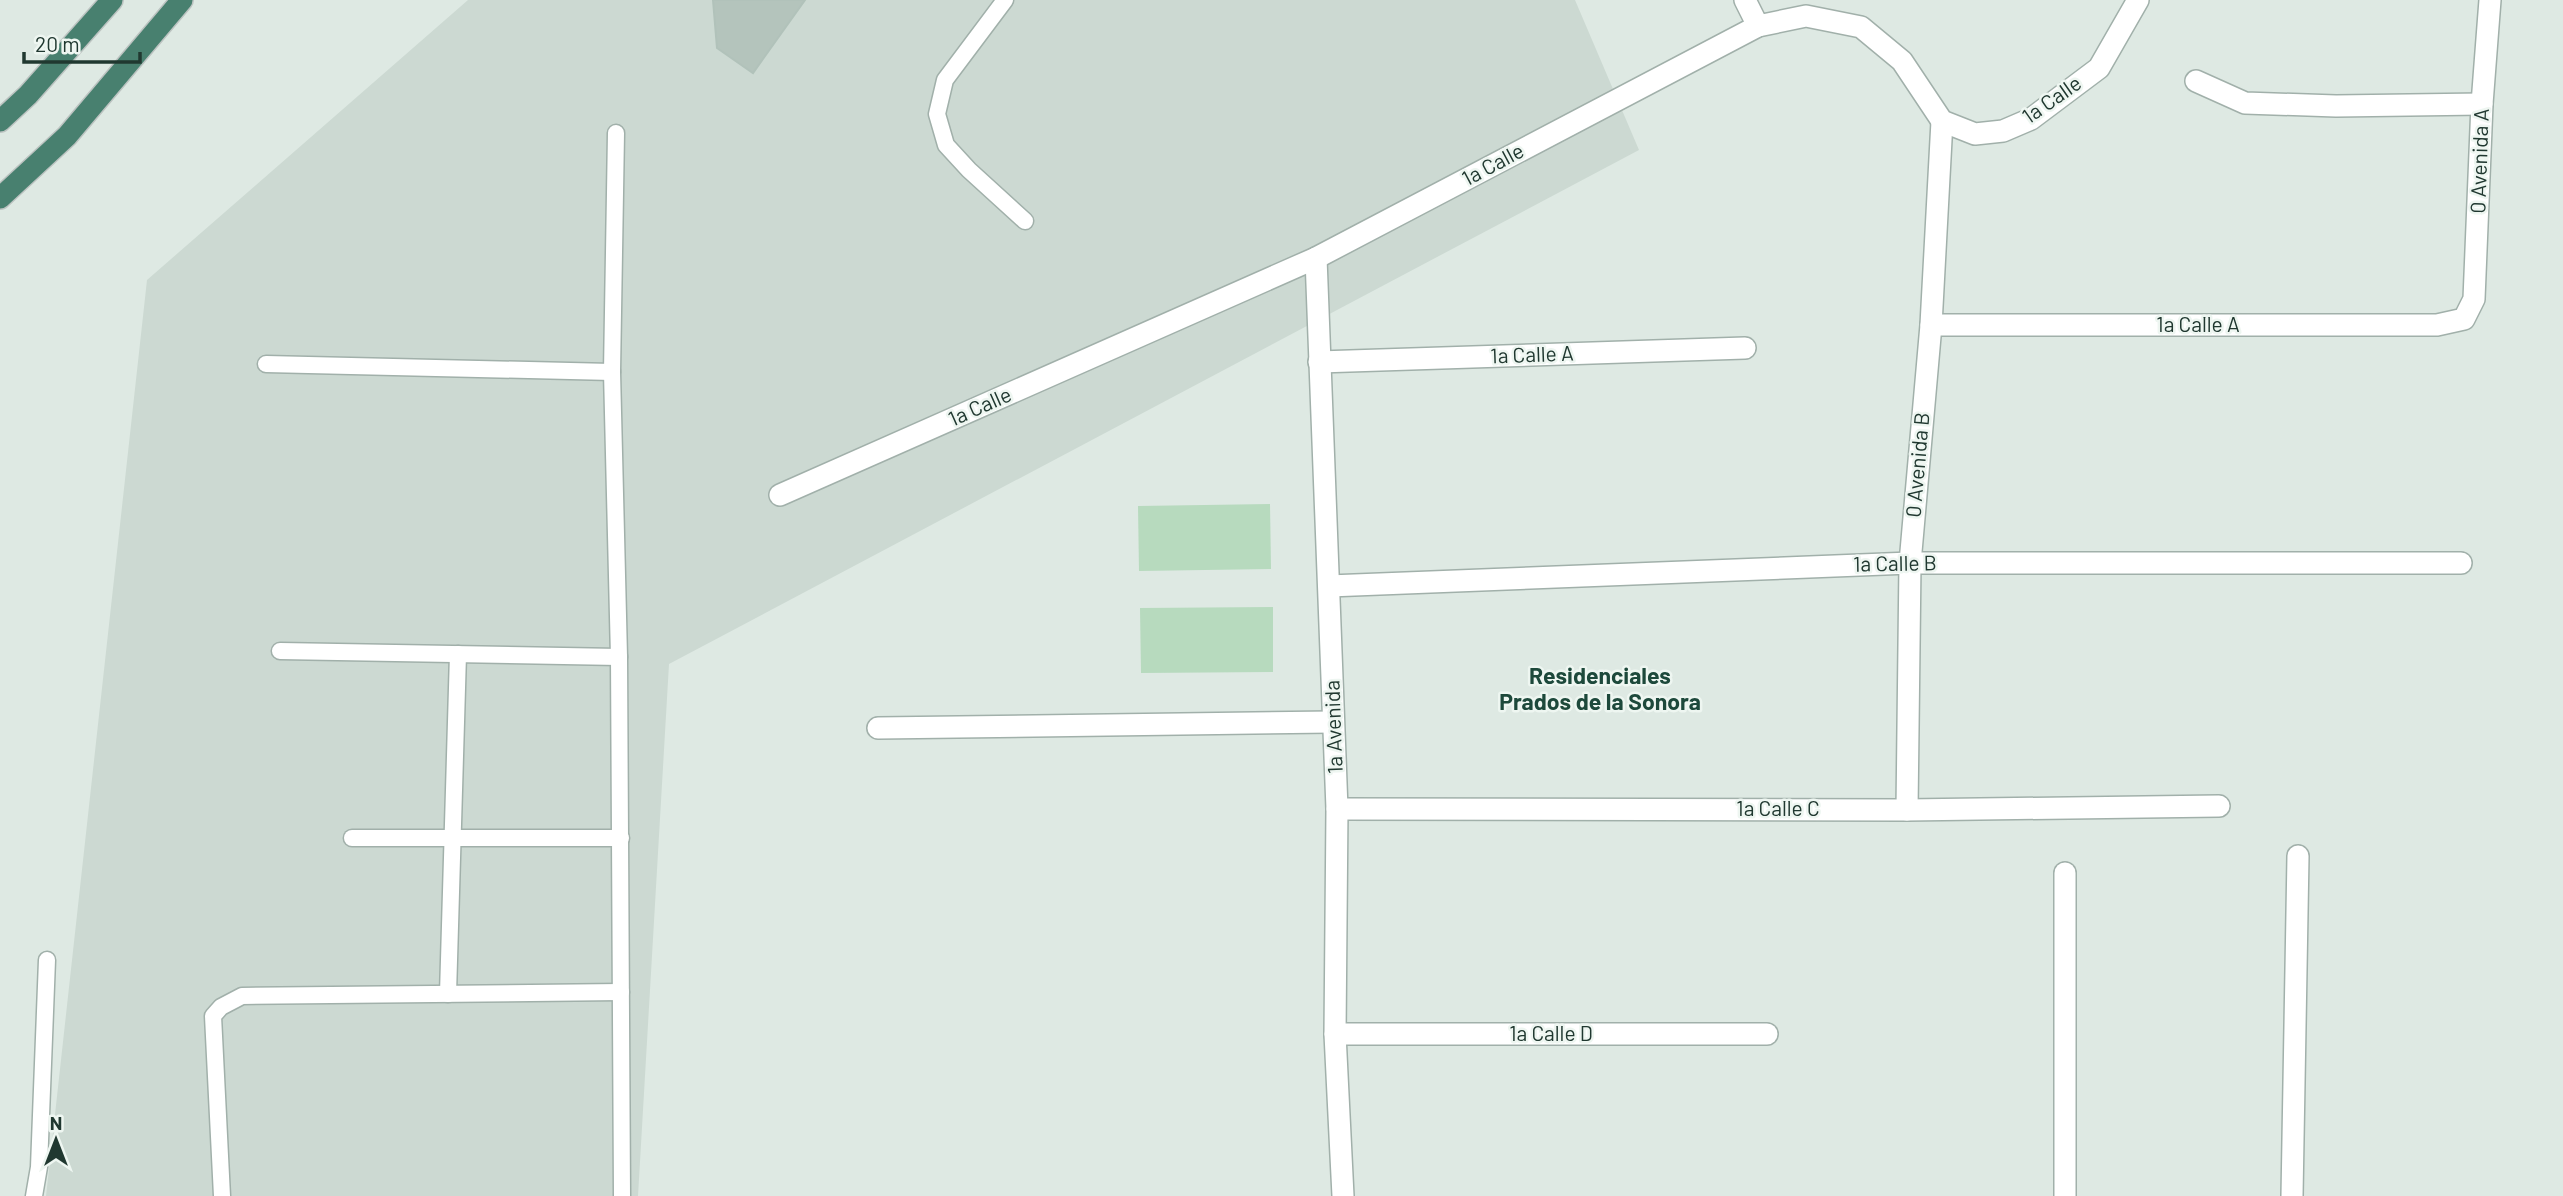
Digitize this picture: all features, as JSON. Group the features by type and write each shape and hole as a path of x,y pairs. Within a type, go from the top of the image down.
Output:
{"highway":[{"path":"0,121 28,95 112,0"},
{"path":"0,198 67,136 182,0"}],"street":[{"path":"1745,0 1758,26"},
{"name":"1a Calle","path":"780,495 1316,258 1758,26 1806,16 1861,27 1902,61 1942,121 1975,134 2003,131 2031,119 2099,68 2138,0"},
{"name":"0 Avenida A","path":"2464,319 2474,299 2482,104 2490,0"},
{"path":"2196,81 2245,103 2336,106 2482,104"},
{"name":"0 Avenida B","path":"1907,810 1910,563 1931,325 1942,121"},
{"name":"1a Avenida","path":"1316,258 1337,809 1335,1034 1343,1196"},
{"name":"1a Calle A","path":"1931,325 2437,325 2464,319"},
{"name":"1a Calle A","path":"1319,362 1745,348"},
{"name":"1a Calle B","path":"1329,586 1910,563 2461,563"},
{"path":"877,728 1332,722"},
{"name":"1a Calle C","path":"1337,809 1907,810 2219,806"},
{"path":"2292,1196 2298,856"},
{"path":"2065,873 2065,1196"},
{"name":"1a Calle D","path":"1335,1034 1767,1034"}],"lane":[{"path":"1005,0 945,80 937,114 946,145 1025,221"},
{"path":"616,133 612,372 619,657 622,1196"},
{"path":"266,365 612,372"},
{"path":"280,651 619,657"},
{"path":"448,993 458,654"},
{"path":"352,838 621,838"},
{"path":"34,1196 39,1167 47,960"},
{"path":"222,1196 213,1016 220,1007 242,996 621,992"}],"shaded area":[{"path":"468,0 1575,0 1639,150 669,664 638,1196 46,1196 147,280"}],"green space":[{"path":"1270,504 1271,569 1139,571 1138,506"},
{"path":"1273,607 1273,672 1141,673 1140,608"}],"building":[{"path":"713,0 805,0 753,73 717,48"}],"district":[{"name":"Residenciales Prados de la Sonora","path":"1600,689"}]}
